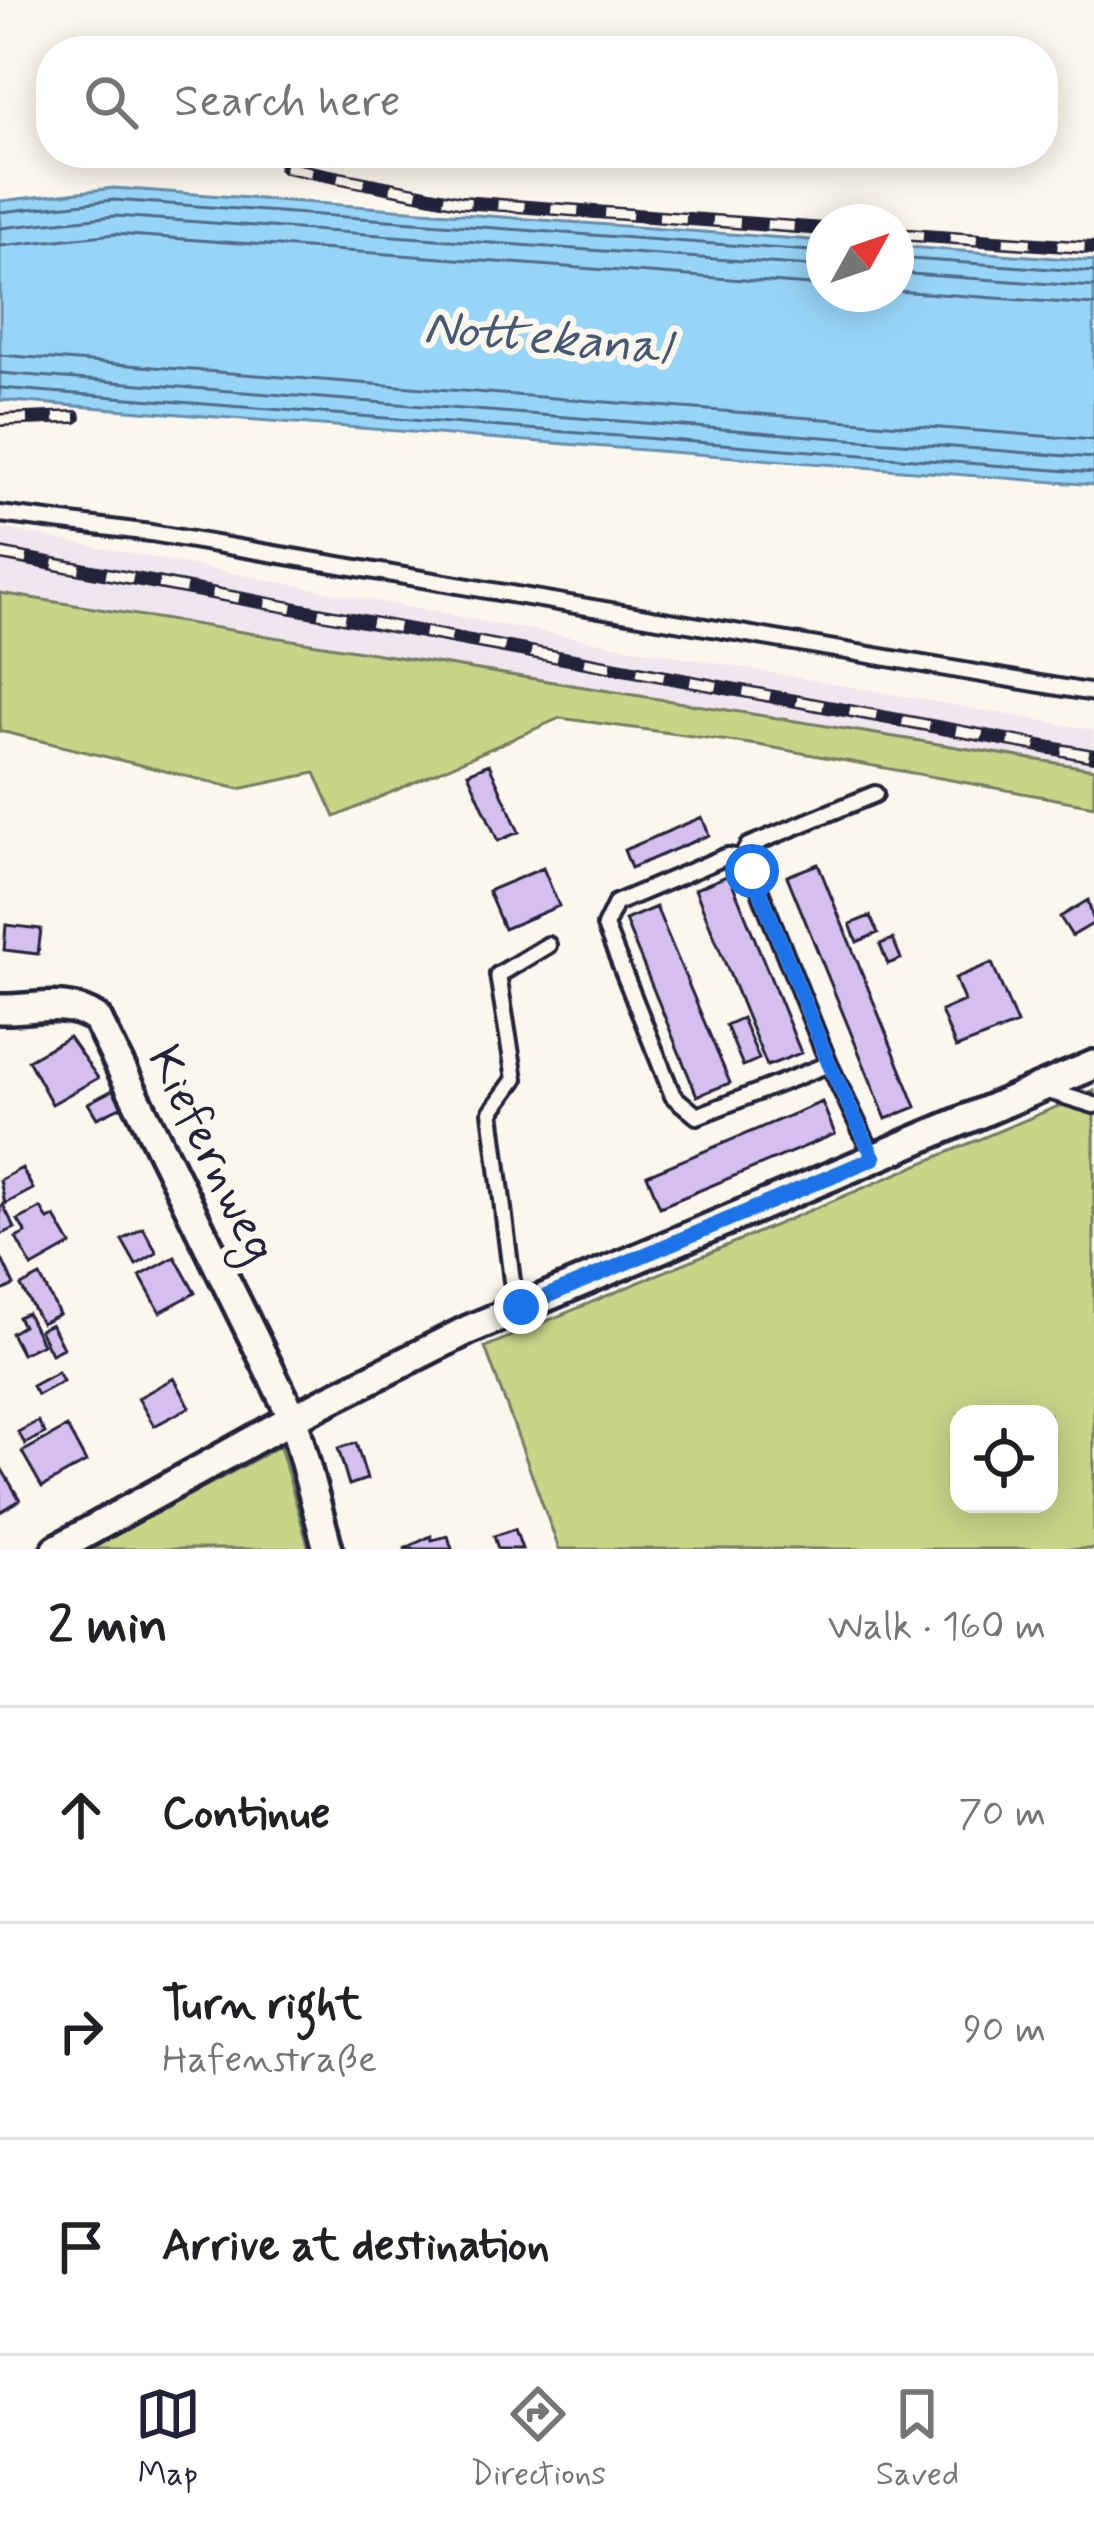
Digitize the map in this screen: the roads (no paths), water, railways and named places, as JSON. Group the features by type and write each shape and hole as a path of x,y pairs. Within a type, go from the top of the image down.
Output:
{"street":[{"name":"Kiefernweg","path":"0,1010 60,1005 81,1009 97,1019 293,1418 328,1549"},
{"path":"57,1549 293,1418 521,1307 1094,1065"}],"lane":[{"path":"0,514 151,533 1094,693"},
{"path":"741,858 748,846 875,794"},
{"path":"829,1064 698,1116 673,1096 605,926 608,913 616,903 727,856 741,858 752,871 829,1064 874,1158"},
{"path":"521,1307 512,1281 491,1112 515,1079 497,975 548,945"},
{"path":"1040,1088 1094,1105"}],"water":[{"name":"Nottekanal","path":"114,188 806,240 806,312 914,312 914,247 1094,261 1094,485 0,400 0,201"}],"railway":[{"path":"290,168 462,202 806,228"},
{"path":"914,235 1094,248"},
{"path":"0,420 75,417"},
{"path":"0,554 1094,756"}]}
